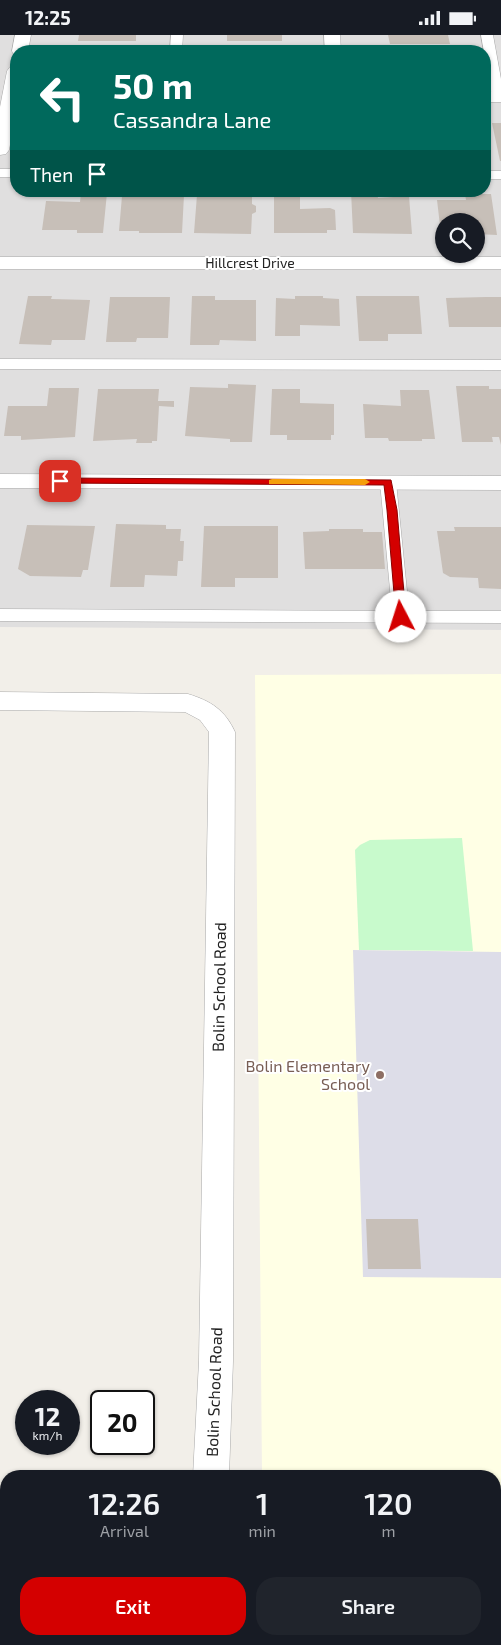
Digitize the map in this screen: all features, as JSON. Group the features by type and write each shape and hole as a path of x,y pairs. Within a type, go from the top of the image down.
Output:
{"street":[{"path":"0,150 10,111"},
{"name":"Hillcrest Drive","path":"0,263 501,263"},
{"path":"0,481 501,483"},
{"name":"Bolin School Road","path":"0,701 188,703 201,707 212,714 222,732 216,1361 211,1470"}],"lane":[{"path":"491,66 495,97"},
{"path":"0,364 501,365"},
{"path":"388,482 401,617"},
{"path":"0,615 501,617"}],"shaded area":[{"path":"0,35 501,35 501,630 0,627"},
{"name":"Bolin Elementary School","path":"501,674 501,1470 262,1470 255,675"},
{"path":"353,950 501,952 501,1278 363,1277"}],"green space":[{"path":"462,838 473,951 359,950 355,850 370,840"}],"building":[{"path":"79,35 136,35 136,41 78,41"},
{"path":"227,35 282,35 282,41 227,41"},
{"path":"388,35 448,35 450,44 390,44"},
{"path":"492,123 501,123 501,161 500,161"},
{"path":"491,194 497,235 485,234 485,213 439,213 437,200 466,200 466,197 491,197"},
{"path":"81,197 107,197 103,233 77,233 77,230 42,230 46,201 80,202"},
{"path":"122,197 184,197 182,233 119,231"},
{"path":"197,197 252,197 252,204 256,206 256,212 252,214 251,234 194,233"},
{"path":"274,197 300,197 300,209 330,208 335,210 336,230 327,230 327,233 274,233"},
{"path":"351,197 409,197 412,234 353,233"},
{"path":"28,296 52,296 51,299 90,300 85,340 52,340 51,345 19,344"},
{"path":"192,296 215,296 215,300 256,300 256,341 220,340 219,345 190,345"},
{"path":"295,296 323,296 323,298 339,299 340,326 300,325 300,336 275,336 276,298 295,299"},
{"path":"356,296 419,296 422,334 388,334 388,341 359,341"},
{"path":"110,297 170,297 168,338 137,338 136,342 106,342"},
{"path":"501,297 501,327 449,327 446,298"},
{"path":"228,384 256,385 252,442 230,442 230,439 185,436 190,387 228,388"},
{"path":"456,386 489,386 489,389 501,389 501,445 499,437 492,437 493,442 462,442"},
{"path":"49,388 79,388 75,437 21,440 21,436 4,436 8,406 47,406"},
{"path":"98,389 159,389 158,401 174,401 174,407 159,406 157,441 152,441 152,443 136,443 137,439 93,441"},
{"path":"272,389 300,389 300,403 334,404 334,435 331,435 331,440 287,440 287,435 270,435"},
{"path":"400,390 429,390 435,439 389,441 388,438 365,438 363,404 401,406"},
{"path":"116,524 166,525 166,529 181,529 180,541 184,541 183,561 178,561 177,576 145,575 144,587 110,587"},
{"path":"27,525 95,526 88,570 83,570 81,577 30,576 18,569"},
{"path":"204,526 278,526 278,578 235,578 235,587 201,587"},
{"path":"454,527 501,527 501,589 479,588 478,578 450,577 443,573 437,531 455,531"},
{"path":"329,529 363,529 363,532 382,532 385,569 305,569 303,532 329,531"},
{"path":"366,1219 418,1219 421,1269 368,1269"}],"slow traffic":[{"path":"272,482 365,482"}],"place":[{"name":"Bolin Elementary School","path":"380,1075"}],"route":[{"path":"60,481 388,482 401,617"}]}
